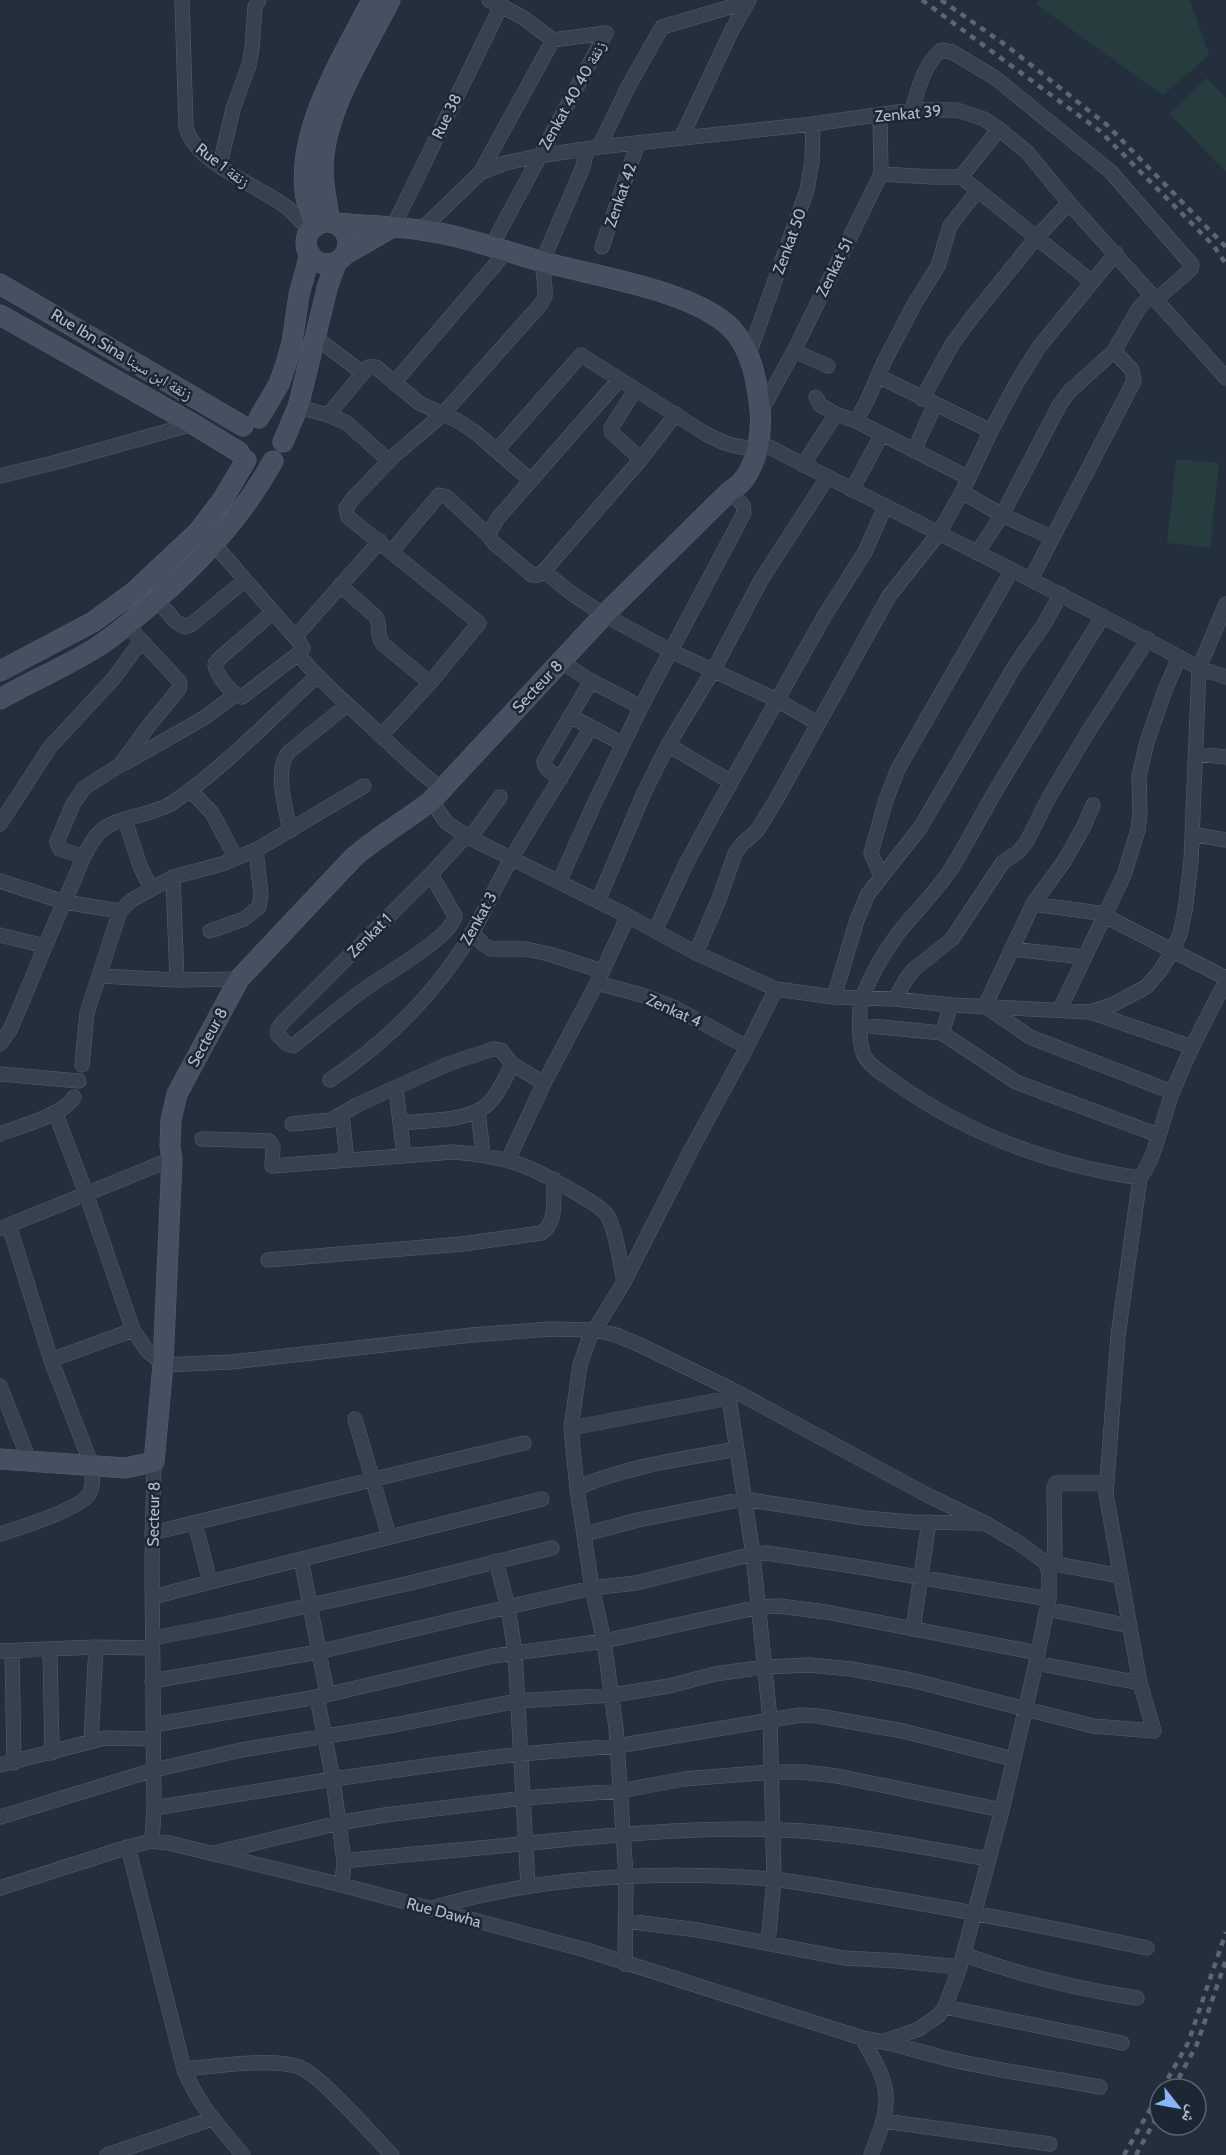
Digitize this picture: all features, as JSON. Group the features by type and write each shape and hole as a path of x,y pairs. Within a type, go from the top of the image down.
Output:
{"main road":[{"path":"0,699 97,647 157,600 214,544 245,506 282,449 298,407 328,285 347,249 347,235 343,229 322,226 308,209 305,182 308,148 315,119 372,0"},
{"path":"273,461 259,465 243,456 237,438 279,384 286,364 292,342 299,295 310,254 307,242 322,226 323,171 334,115 390,0"},
{"name":"Secteur 8","path":"154,1462 163,1365 172,1159 171,1120 177,1094 239,979 353,858 373,840 411,816 436,795 604,615 730,491 744,481 758,445 760,413 757,383 749,354 732,329 714,316 682,300 648,288 421,230 393,227 322,226"},
{"path":"310,254 325,263 341,258 393,227"},
{"name":"Rue Ibn Sina زنقة ابن سينا","path":"0,284 251,422"},
{"name":"Rue Ibn Sina زنقة ابن سينا","path":"0,315 193,424 243,456"},
{"path":"251,422 274,422 283,434 284,442"},
{"path":"0,671 93,622 134,592 198,532 223,499 243,456"},
{"path":"0,1459 124,1468 154,1462"}],"street":[{"name":"Rue 1 زنقة","path":"182,0 188,133 192,141 203,153 220,165 288,208 322,226"},
{"path":"381,736 430,683 479,623 348,517 346,511 351,500 389,461 443,414 541,304 545,296 542,262 583,166 662,27 722,5 748,1"},
{"path":"681,138 748,1"},
{"path":"220,165 227,132 252,48 256,2"},
{"path":"497,2 529,21 536,29 553,40"},
{"name":"Rue 38","path":"393,227 497,2"},
{"name":"Zenkat 40 زنقة 40","path":"394,383 498,250 538,156 606,33 553,40"},
{"name":"Zenkat 39","path":"421,230 480,173 553,40"},
{"path":"912,110 920,83 931,62 941,50 952,52 994,76 1110,171 1192,265 1191,269 1154,297 1133,317 1114,351 1070,391 1060,404 1002,514 977,553"},
{"name":"Zenkat 39","path":"480,173 505,163 593,148 813,124 912,110 957,110 984,119 1028,153 1226,378"},
{"name":"Zenkat 51","path":"760,413 794,351 881,174 880,115"},
{"name":"Zenkat 50","path":"749,354 807,190 812,162 813,124"},
{"path":"961,177 999,129"},
{"name":"Zenkat 42","path":"602,247 638,143"},
{"path":"881,174 961,177 1092,282"},
{"path":"856,421 915,303 938,266 950,226 978,190"},
{"path":"922,399 953,344 1036,238 1069,202"},
{"path":"696,953 735,854 742,844 757,831 889,596 939,533 1016,384 1039,347 1116,253"},
{"path":"316,338 363,373"},
{"path":"794,351 828,366"},
{"path":"1031,579 1134,381 1132,370 1114,351"},
{"path":"497,450 581,354 706,434 728,445 744,449 758,445 803,465 1061,594 1148,639 1179,658 1226,677"},
{"path":"328,415 368,367 376,367 419,403 464,425 497,450 530,480"},
{"path":"878,376 991,431"},
{"path":"488,535 498,518 530,480 619,380"},
{"path":"635,390 611,428 612,433 641,459"},
{"path":"816,397 820,405 836,414 856,421 969,477"},
{"path":"914,451 935,404"},
{"path":"298,407 347,423 389,461"},
{"path":"392,551 439,495 447,497 494,543 532,575 538,575 544,571 641,459 676,414"},
{"path":"803,465 836,414"},
{"path":"0,476 193,424"},
{"path":"852,490 882,434"},
{"path":"598,901 644,793 668,745 714,669 756,589 827,478"},
{"path":"559,882 641,707 744,513 743,505 730,491"},
{"path":"962,492 1051,537"},
{"path":"655,931 686,864 825,615 865,552 885,507"},
{"path":"295,637 380,541"},
{"path":"214,544 303,648 244,696 239,697 216,672 215,664 272,614"},
{"path":"881,876 871,854 886,800 898,769 1012,570"},
{"path":"544,571 604,615 672,651 777,700 817,723"},
{"path":"157,600 175,621 185,627 192,624 245,580"},
{"path":"340,585 376,617 379,623 379,637 383,644 430,683"},
{"path":"834,998 857,920 868,894 921,828 1016,664 1043,626 1061,594"},
{"path":"1090,1012 1112,1005 1146,987 1172,952 1179,934 1185,911 1192,834 1199,668 1219,635 1226,604"},
{"path":"1103,616 996,791 957,860 936,890 885,952 862,998 860,1025 862,1049 868,1061 920,1100 963,1125 1029,1153 1140,1178"},
{"path":"120,765 180,686 178,680 127,625"},
{"path":"895,999 904,981 913,970 952,939 1003,862 1017,853 1026,843 1054,790 1148,639"},
{"path":"0,824 50,747 114,678 141,640"},
{"path":"298,654 316,677 413,767 436,795 447,823 468,837 628,916 696,953 776,989 834,998 895,999 951,1005 1090,1012 1192,1047"},
{"path":"1060,1009 1124,875 1134,846 1140,814 1139,776 1147,742 1179,658"},
{"path":"560,661 591,681 641,707"},
{"path":"0,1044 10,1030 90,844 104,828 161,809 190,790 234,755 316,677"},
{"path":"561,778 544,766 544,761 591,681"},
{"path":"84,857 60,849 57,842 73,804 84,788 204,718 236,694"},
{"path":"290,831 282,776 284,758 290,750 347,705"},
{"path":"570,716 623,744"},
{"name":"Zenkat 3","path":"330,1080 384,1040 440,982 472,932 511,858 591,727"},
{"path":"668,745 731,782"},
{"path":"1196,754 1226,757"},
{"path":"82,1065 87,1013 120,911 132,900 173,877 256,850 364,786"},
{"path":"190,790 212,813 236,858"},
{"name":"Zenkat 1","path":"431,874 455,916 448,929 414,956 365,988 293,1046 287,1044 280,1037 278,1030 282,1023 431,874 468,837 500,797"},
{"path":"984,1006 1034,904 1065,860 1093,805"},
{"path":"126,820 140,866 151,889"},
{"path":"1192,834 1226,840"},
{"path":"210,931 244,919 259,906 261,894 256,850"},
{"path":"173,877 177,980"},
{"path":"0,881 64,902 120,911"},
{"path":"0,1817 154,1770 241,1750 517,1701 612,1695 669,1686 715,1674 765,1667 809,1665 851,1669 911,1680 1093,1725 1154,1731 1140,1683 1106,1494 1118,1336 1140,1178 1148,1166 1172,1092 1226,980 1094,912 1034,904"},
{"path":"508,1160 628,916"},
{"name":"Zenkat 4","path":"472,932 491,949 526,949 549,954 675,1008 747,1047"},
{"path":"0,935 45,946"},
{"path":"1011,950 1084,957"},
{"path":"100,976 177,980 239,979"},
{"path":"625,1964 624,1834 612,1695 604,1641 592,1588 577,1488 571,1428 580,1365 585,1347 624,1282 776,989"},
{"path":"942,1034 951,1005"},
{"path":"984,1006 1030,1037 1172,1092"},
{"path":"860,1025 942,1034 1016,1082 1158,1135"},
{"path":"292,1124 327,1121 448,1064 493,1050 501,1050 512,1064 544,1083"},
{"path":"401,1123 463,1116 478,1111 492,1099 512,1064"},
{"path":"0,1074 79,1081"},
{"path":"396,1089 404,1155"},
{"path":"0,1134 56,1112 67,1106 74,1097"},
{"path":"478,1111 483,1154"},
{"path":"56,1112 133,1330 146,1349 163,1365 231,1362 472,1335 551,1329 594,1330 616,1335 640,1345 985,1523 1050,1563 1121,1576"},
{"path":"342,1114 347,1160"},
{"path":"201,1139 269,1141 273,1147 272,1166 453,1152 483,1154 508,1160 554,1179 607,1215 624,1282"},
{"path":"0,1534 82,1501 90,1493 92,1483 92,1466 51,1360 4,1227 172,1159"},
{"path":"268,1260 462,1244 541,1233 552,1221 554,1179"},
{"path":"51,1360 133,1330"},
{"path":"0,1386 29,1460"},
{"path":"571,1428 730,1393"},
{"path":"730,1393 753,1554 770,1719 774,1880 768,1943"},
{"path":"355,1419 389,1536"},
{"path":"153,1533 524,1443"},
{"path":"577,1488 600,1478 652,1465 737,1449"},
{"name":"Secteur 8","path":"152,1841 154,1808 152,1643 154,1462"},
{"path":"885,2041 927,2025 939,2015 945,2007 961,1961 1002,1810 1048,1604 1054,1488 1056,1483 1107,1483"},
{"path":"153,1597 542,1499"},
{"path":"585,1534 744,1499 865,1518 985,1523"},
{"path":"913,1629 929,1522"},
{"path":"195,1523 210,1582"},
{"path":"552,1548 152,1643 6,1651 7,1764 91,1740 153,1732 515,1652 604,1641 759,1607 793,1607 868,1619 1140,1683"},
{"path":"152,1681 318,1652 592,1588 636,1583 753,1554 766,1553 794,1556 1048,1604 1130,1626"},
{"path":"301,1558 318,1652 324,1736 333,1779 344,1861 342,1885"},
{"path":"496,1561 508,1607 515,1652 528,1886"},
{"path":"91,1740 96,1647"},
{"path":"50,1649 52,1753"},
{"path":"154,1808 333,1779 520,1754 617,1746 800,1715 903,1731 1013,1759"},
{"path":"211,1854 339,1823 524,1798 620,1791 684,1779 772,1772 803,1772 837,1776 1002,1810"},
{"path":"344,1861 624,1834 720,1829 815,1833 895,1842 988,1859"},
{"name":"Rue Dawha","path":"0,1888 152,1841 342,1885 586,1950 862,2038 885,2041 953,2060 1100,2087"},
{"path":"128,1847 184,2069 191,2087 206,2112 243,2155"},
{"path":"429,1909 484,1893 528,1886 626,1876 714,1876 774,1880 974,1912 1147,1948"},
{"path":"626,1921 698,1930 844,1958 961,1961 996,1966 1045,1980 1137,1998"},
{"path":"945,2007 1122,2043"},
{"path":"862,2038 883,2077 886,2098 884,2121 871,2155"},
{"path":"184,2069 246,2064 286,2064 302,2068 323,2085 392,2155"},
{"path":"107,2155 213,2119"},
{"path":"884,2121 1050,2144"}],"green space":[{"path":"1039,0 1190,0 1209,55 1163,95 1036,4"},
{"path":"1207,78 1226,98 1226,172 1170,114"},
{"path":"1176,459 1219,463 1210,548 1167,543"}],"railway":[{"path":"922,0 1100,131 1213,245 1226,264"},
{"path":"941,0 1007,46 1107,125 1226,247"},
{"path":"1169,2077 1188,2043 1226,1932"},
{"path":"1179,2077 1197,2044 1226,1960"},
{"path":"1124,2155 1148,2113"},
{"path":"1136,2155 1148,2133"}]}
